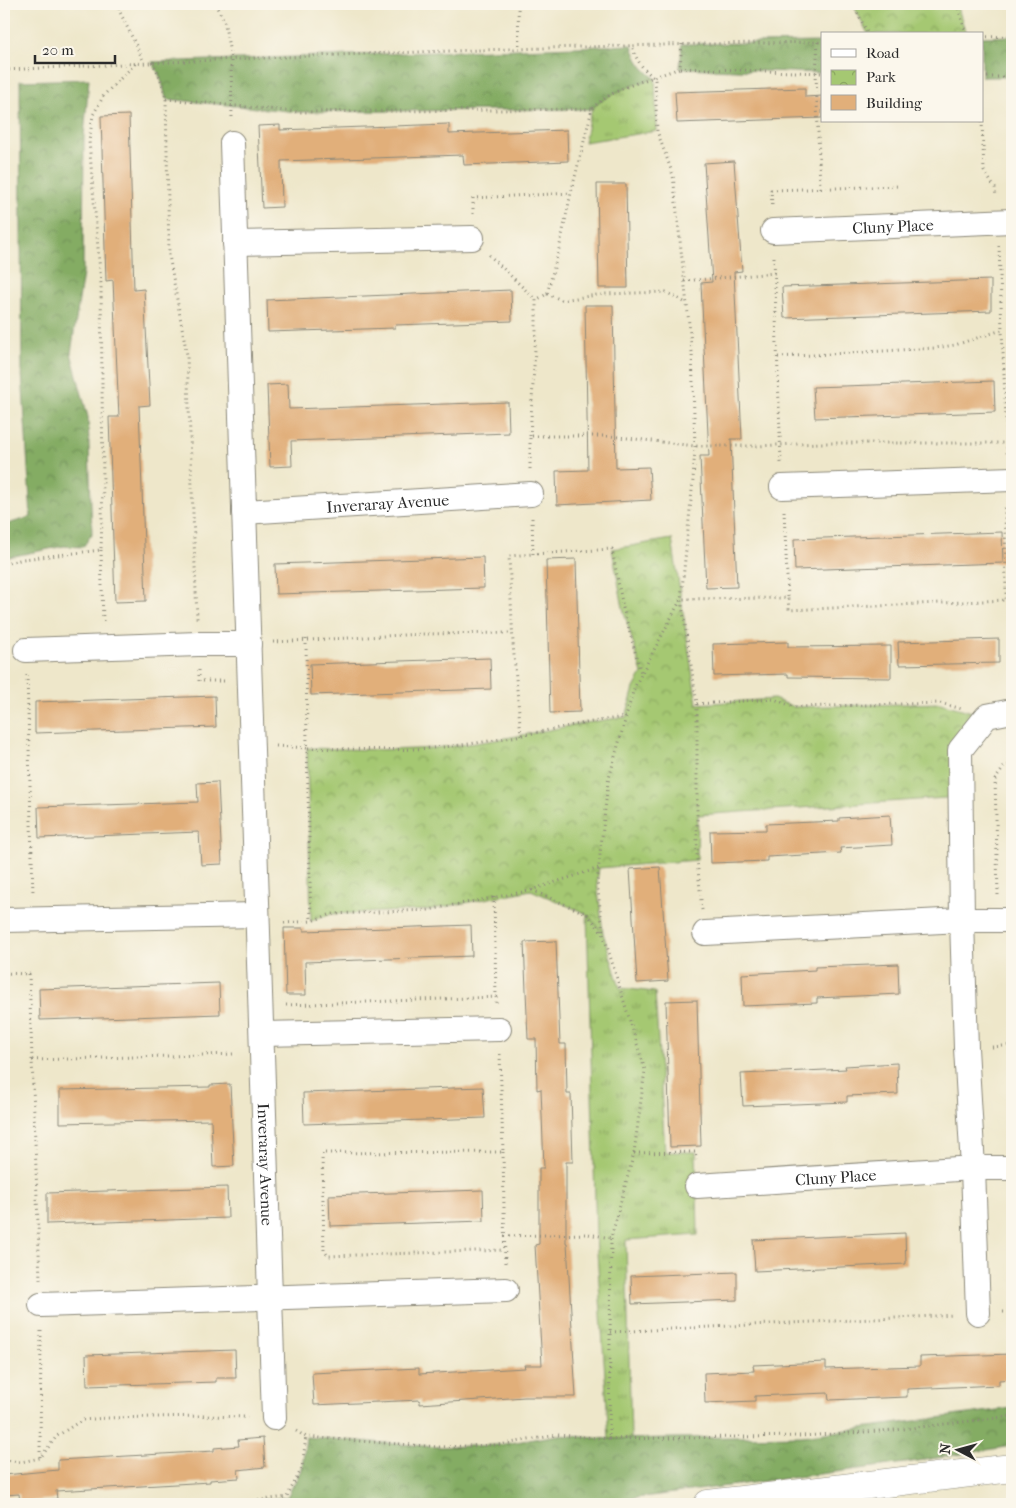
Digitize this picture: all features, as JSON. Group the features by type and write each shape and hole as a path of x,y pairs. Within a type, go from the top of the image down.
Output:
{"street":[{"name":"Inveraray Avenue","path":"232,143 274,1418"},
{"name":"Cluny Place","path":"773,232 1012,221"},
{"path":"235,243 472,238"},
{"path":"782,487 1008,480"},
{"name":"Inveraray Avenue","path":"244,512 531,494"},
{"path":"26,650 249,644"},
{"path":"978,1313 973,1168 966,1048 960,750 987,716 1012,711"},
{"path":"4,920 257,915"},
{"path":"705,933 962,920 1005,920"},
{"path":"262,1044 499,1029"},
{"name":"Cluny Place","path":"697,1186 973,1168 1012,1168"},
{"path":"41,1305 506,1290"},
{"path":"708,1504 1012,1468"}],"path":[{"path":"116,4 144,62"},
{"path":"215,4 224,20 231,59 232,143"},
{"path":"518,4 519,49"},
{"path":"853,4 867,32"},
{"path":"957,4 965,32"},
{"path":"984,37 1012,36"},
{"path":"4,70 144,62 632,45 820,42 816,73 820,188"},
{"path":"680,68 682,44"},
{"path":"632,45 643,70 655,78"},
{"path":"152,62 161,78 166,99 169,255 187,356 200,681 250,681"},
{"path":"104,648 101,550 103,484 101,284 89,140 93,115 104,95 137,63"},
{"path":"536,300 547,294 560,245 570,193 592,109 598,102 638,82 655,78 680,68 821,73"},
{"path":"984,77 1012,77"},
{"path":"655,78 657,130 673,175 692,352 695,446 681,599 697,704 697,860 705,933"},
{"path":"166,99 298,112 592,109"},
{"path":"778,356 935,348 955,345 1002,330 1008,480 1006,600 789,610 780,444 771,190 900,186"},
{"path":"533,554 530,436 536,300 472,238 473,198 570,193"},
{"path":"684,281 775,273"},
{"path":"547,294 562,300 604,294 666,292 686,303"},
{"path":"530,436 610,436 695,446 1007,443"},
{"path":"1007,455 1012,455"},
{"path":"521,735 512,633 509,556 558,551 612,549 623,608 642,674"},
{"path":"4,564 23,559 101,550"},
{"path":"681,599 788,598"},
{"path":"609,1439 611,1238 634,1153 645,1070 603,933 597,882 608,782 634,688 681,599"},
{"path":"249,644 306,639 422,634 512,633"},
{"path":"306,639 311,921"},
{"path":"26,650 33,919"},
{"path":"697,704 774,700 794,707 940,704 987,716"},
{"path":"252,745 374,750 451,746 626,717"},
{"path":"1005,920 994,780 1004,767 1012,764"},
{"path":"531,890 587,914 603,933"},
{"path":"494,897 496,997"},
{"path":"4,973 29,974 41,1305 40,1458"},
{"path":"32,1060 262,1044"},
{"path":"503,1152 506,1290"},
{"path":"634,1153 696,1152 697,1186"},
{"path":"504,1236 588,1234 611,1238"},
{"path":"610,1332 978,1313"},
{"path":"4,1460 21,1462 40,1458 57,1436 82,1420 106,1418 203,1416 274,1418 306,1437 439,1447 498,1445 558,1435 609,1439 802,1436 895,1430 1012,1416"},
{"path":"228,1504 287,1497 302,1468 306,1437"}],"green space":[{"path":"853,4 957,4 965,32 867,32"},
{"path":"1012,36 1012,77 984,77 984,37"},
{"path":"821,42 821,73 680,68 682,44"},
{"path":"632,45 640,64 655,78 613,94 592,109 298,112 166,99 161,80 152,62"},
{"path":"655,78 657,131 584,142 590,116 597,104 621,90"},
{"path":"89,79 84,136 83,273 71,353 88,417 92,534 83,547 64,546 4,558 4,525 31,517 22,372 20,81"},
{"path":"672,539 697,704 774,699 794,707 940,703 987,716 960,750 960,797 698,815 697,860 599,868 597,882 603,933 587,914 531,890 428,910 332,914 311,921 307,748 379,750 434,748 495,740 626,717 634,688 642,674 623,608 612,549"},
{"path":"587,914 603,933 620,988 655,992 665,1152 696,1152 698,1235 626,1240 631,1438 609,1439 596,1236"},
{"path":"1012,1408 1012,1446 905,1463 589,1504 228,1504 287,1497 302,1468 306,1437 439,1447 498,1445 558,1435 609,1439 802,1436"}],"building":[{"path":"805,88 805,97 821,96 821,118 677,123 675,92"},
{"path":"129,115 134,290 144,289 150,405 139,406 146,601 115,602 109,417 119,417 113,280 106,281 101,116"},
{"path":"449,124 449,134 567,130 568,161 464,165 463,155 281,161 282,207 262,208 258,126 280,125 280,130"},
{"path":"734,161 742,271 734,272 742,439 731,439 737,587 706,588 700,456 709,456 701,283 712,282 704,163"},
{"path":"597,184 626,184 628,288 599,288"},
{"path":"991,280 991,311 784,318 782,287"},
{"path":"511,290 512,321 395,325 395,328 268,332 267,300"},
{"path":"585,305 613,305 616,468 649,467 651,500 557,505 556,471 588,470"},
{"path":"994,381 995,412 815,418 813,387"},
{"path":"288,384 289,409 508,402 509,433 291,441 292,466 270,467 267,385"},
{"path":"1002,532 1003,563 795,570 794,539"},
{"path":"483,557 484,588 276,594 275,564"},
{"path":"576,559 580,712 550,713 546,560"},
{"path":"999,639 999,663 899,665 898,642"},
{"path":"788,642 788,647 891,646 891,678 788,677 788,674 714,676 713,644"},
{"path":"490,658 491,689 311,695 310,664"},
{"path":"215,696 216,727 35,733 35,702"},
{"path":"218,782 222,864 201,865 199,832 39,838 38,807 198,802 197,783"},
{"path":"890,815 892,845 840,848 841,853 767,857 767,861 711,863 710,831 766,830 766,824 839,821 839,818"},
{"path":"660,867 668,981 637,983 630,869"},
{"path":"471,925 472,956 305,962 306,995 286,995 284,928 304,928 304,931"},
{"path":"556,941 560,1044 566,1044 567,1094 571,1094 573,1162 566,1162 566,1243 576,1397 525,1397 420,1404 420,1400 314,1405 312,1373 419,1368 419,1374 525,1368 524,1365 542,1365 535,1245 539,1244 539,1168 544,1168 541,1089 537,1090 536,1039 528,1039 524,942"},
{"path":"898,964 899,994 817,998 817,1003 743,1006 742,974 815,970 815,967"},
{"path":"219,983 220,1014 40,1020 39,989"},
{"path":"697,1000 701,1146 670,1147 666,1001"},
{"path":"897,1063 898,1094 847,1096 847,1102 743,1106 741,1074 846,1069 845,1066"},
{"path":"230,1084 234,1166 213,1167 211,1120 60,1123 60,1090 210,1087 210,1085"},
{"path":"483,1087 485,1118 304,1124 303,1093"},
{"path":"227,1187 228,1218 47,1224 47,1193"},
{"path":"483,1190 484,1221 330,1226 329,1195"},
{"path":"905,1233 906,1264 755,1271 753,1240"},
{"path":"737,1272 737,1300 632,1304 631,1276"},
{"path":"235,1350 236,1378 216,1378 216,1382 87,1386 86,1355"},
{"path":"1012,1354 1012,1379 999,1380 999,1385 907,1389 907,1397 829,1400 828,1393 755,1396 755,1401 705,1403 704,1373 754,1371 753,1365 826,1362 826,1369 920,1366 920,1357"},
{"path":"263,1438 265,1467 238,1470 239,1478 210,1480 210,1482 56,1491 57,1499 20,1502 19,1494 4,1495 4,1475 58,1470 58,1460 214,1451 214,1448 239,1446 238,1440"}]}
